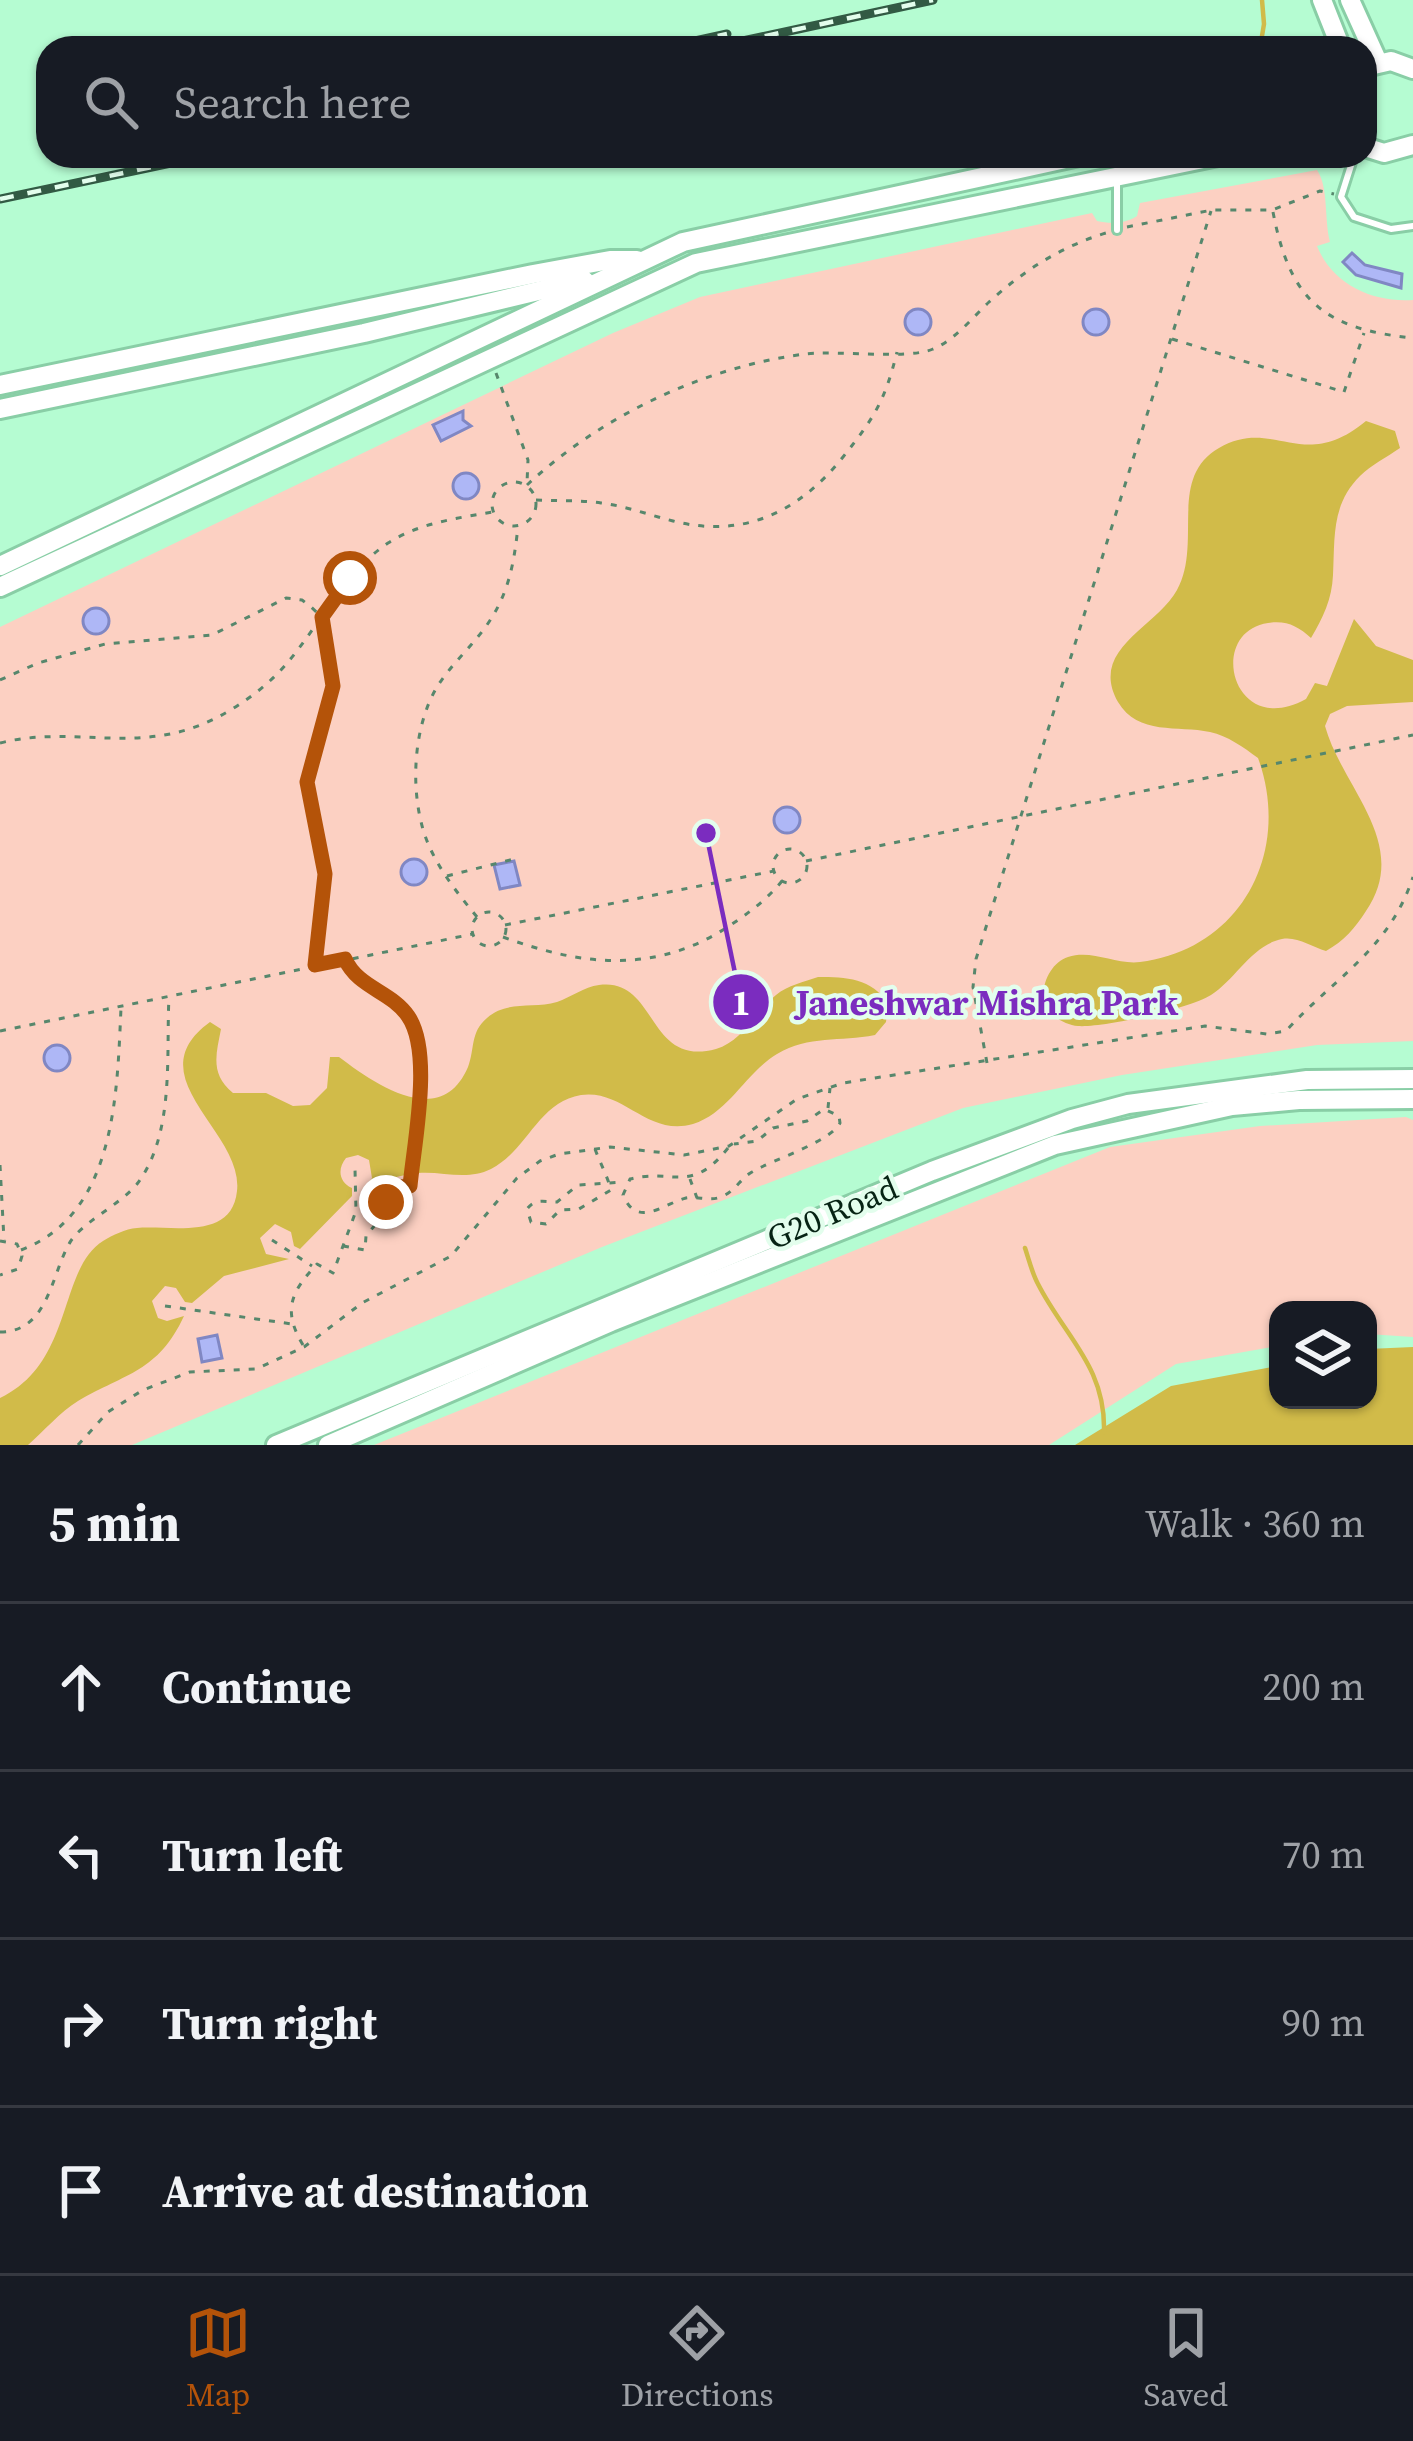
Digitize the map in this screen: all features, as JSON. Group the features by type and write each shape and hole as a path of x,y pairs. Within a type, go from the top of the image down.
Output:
{"street":[{"path":"1322,0 1336,36"},
{"path":"1351,0 1363,36"},
{"path":"1377,64 1391,61 1413,69"},
{"path":"1377,151 1413,145"},
{"path":"0,587 102,528 683,242 1024,168"},
{"path":"0,566 102,528 491,359 696,263 1163,168"},
{"path":"0,385 533,274 610,260 644,261"},
{"path":"644,261 658,282"},
{"path":"612,276 625,297"},
{"path":"0,409 612,276"},
{"name":"G20 Road","path":"275,1445 1015,1138 1128,1104 1307,1080 1413,1079"},
{"name":"G20 Road","path":"328,1445 611,1322 1055,1145 1232,1106 1413,1099"},
{"path":"1015,1138 1018,1160"}],"lane":[{"path":"1116,168 1117,230"},
{"path":"1350,168 1341,196 1354,218 1391,229 1413,226"}],"path":[{"path":"527,485 606,425 742,366 807,354 929,352 1018,278 1087,239 1212,209 1272,210 1319,191 1341,196"},
{"path":"987,1063 973,987 976,959 1212,209"},
{"path":"1272,210 1280,251 1295,279 1334,320 1364,333 1413,338"},
{"path":"1171,338 1344,392 1364,333"},
{"path":"536,500 601,503 694,525 739,526 775,515 803,500 826,478 879,411 897,352"},
{"path":"491,359 528,460 527,485 536,500 532,517 518,526 501,522 493,512 492,499 502,484 527,485"},
{"path":"0,743 37,737 140,741 218,718 285,667 350,578 389,543 439,521 493,512"},
{"path":"477,917 428,844 418,801 421,724 436,688 502,603 514,570 518,526"},
{"path":"0,680 38,663 105,644 212,635 286,598 302,601 322,617 333,686 307,782 325,874 315,965"},
{"path":"806,861 1413,735"},
{"path":"782,880 774,871 775,858 785,850 798,851 806,861"},
{"path":"446,876 514,859"},
{"path":"0,1031 473,934 487,945 503,937 552,956 588,962 671,955 747,916 782,880 801,878 806,861"},
{"path":"505,925 774,871"},
{"path":"596,1149 609,1182 611,1190 606,1196 560,1210 545,1224 528,1217 531,1204 557,1202 578,1185 609,1182 626,1182 640,1176 689,1178 774,1112 830,1088 1204,1026 1267,1034 1286,1031 1381,941 1404,905 1413,877"},
{"path":"477,917 494,913 505,925"},
{"path":"473,934 477,917"},
{"path":"503,937 505,925"},
{"path":"343,1246 365,1250 366,1236 380,1219 374,1208 398,1200 399,1187 410,1186 419,1093 418,1040 407,1014 352,975 345,959"},
{"path":"0,1332 28,1323 42,1309 70,1240 113,1209 138,1182 154,1152 163,1110 169,996"},
{"path":"0,1166 2,1240 21,1250 48,1240 70,1217 109,1142 121,1006"},
{"path":"828,1110 830,1088"},
{"path":"78,1445 108,1412 143,1390 190,1372 256,1369 304,1347 362,1303 451,1256 517,1178 540,1161 596,1149 684,1155 757,1141 773,1128 807,1121 828,1110"},
{"path":"626,1182 622,1195 635,1211 662,1210 687,1198 724,1196 753,1171 832,1135 840,1123 828,1110"},
{"path":"304,1347 292,1324 290,1300 317,1264 333,1273 356,1211 356,1169"},
{"path":"689,1178 697,1198"},
{"path":"566,1197 572,1209"},
{"path":"272,1240 314,1268"},
{"path":"0,1275 18,1269 21,1250"},
{"path":"165,1306 292,1324"}],"shaded area":[{"path":"1317,170 1330,242 1317,246 1324,259 1343,281 1369,294 1413,300 1413,1041 1317,1045 1122,1075 963,1108 602,1247 132,1445 0,1445 0,627 613,333 700,297 1092,213 1097,221 1122,222 1137,216 1140,203"},
{"path":"1366,421 1395,431 1400,448 1364,472 1344,498 1336,522 1331,592 1315,631 1311,638 1291,625 1268,623 1249,631 1237,644 1233,662 1245,695 1260,706 1281,708 1306,699 1315,683 1327,686 1354,619 1376,646 1413,660 1413,702 1347,706 1330,714 1325,726 1378,839 1378,886 1366,911 1349,934 1326,951 1293,939 1271,942 1201,1000 1107,1024 1078,1026 1062,1021 1044,1000 1046,980 1057,963 1077,955 1140,962 1176,953 1206,938 1250,890 1262,860 1267,793 1258,758 1217,734 1136,720 1118,702 1111,683 1118,653 1177,590 1187,552 1194,476 1203,461 1238,440 1324,443"},
{"path":"818,977 848,979 874,989 888,1004 886,1022 875,1035 813,1041 777,1054 717,1111 693,1124 662,1124 610,1099 581,1095 554,1107 504,1161 482,1173 418,1173 365,1188 372,1178 369,1160 358,1155 346,1158 341,1175 352,1188 352,1196 300,1249 294,1246 291,1232 275,1224 260,1238 266,1254 289,1259 224,1276 192,1303 185,1302 176,1288 165,1286 152,1301 158,1318 167,1321 184,1316 152,1360 71,1405 28,1445 0,1445 0,1398 41,1363 89,1254 124,1231 212,1224 233,1207 235,1169 187,1084 183,1063 190,1043 210,1022 221,1029 218,1071 233,1093 266,1093 293,1106 310,1105 327,1088 330,1057 339,1057 389,1089 425,1099 442,1096 456,1086 468,1067 478,1029 503,1009 557,1002 599,985 618,986 632,994 676,1046 693,1051 716,1049 741,1033 776,995"},
{"path":"1413,1120 1413,1337 1377,1335 1377,1301 1269,1301 1269,1348 1176,1364 1049,1445 374,1445 1110,1147 1260,1126"},
{"path":"1413,1347 1413,1445 1075,1445 1171,1386 1269,1368 1269,1409 1377,1409 1377,1349"}],"building":[{"path":"1352,253 1365,265 1402,274 1401,288 1356,275 1343,262"},
{"path":"918,309 931,322 918,335 905,322"},
{"path":"1096,309 1109,322 1096,335 1083,322"},
{"path":"463,411 463,420 471,426 441,441 433,425"},
{"path":"466,473 479,486 466,499 453,486"},
{"path":"96,608 109,621 96,634 83,621"},
{"path":"787,807 800,820 787,833 774,820"},
{"path":"414,859 427,872 414,885 401,872"},
{"path":"514,861 520,885 500,889 494,865"},
{"path":"57,1045 70,1058 57,1071 44,1058"},
{"path":"217,1335 222,1358 202,1362 198,1339"}],"waterway":[{"path":"1262,0 1262,36"},
{"path":"1025,1248 1038,1284 1091,1371 1103,1409 1104,1432"}],"railway":[{"path":"766,36 933,0"},
{"path":"718,36 727,34"},
{"path":"0,199 147,168"}],"place":[{"name":"Janeshwar Mishra Park","path":"706,833"}],"route":[{"path":"350,578 322,617 333,686 307,782 325,874 315,965 345,959 352,975 407,1014 418,1040 419,1093 410,1186 399,1187 398,1200 386,1202"}]}
